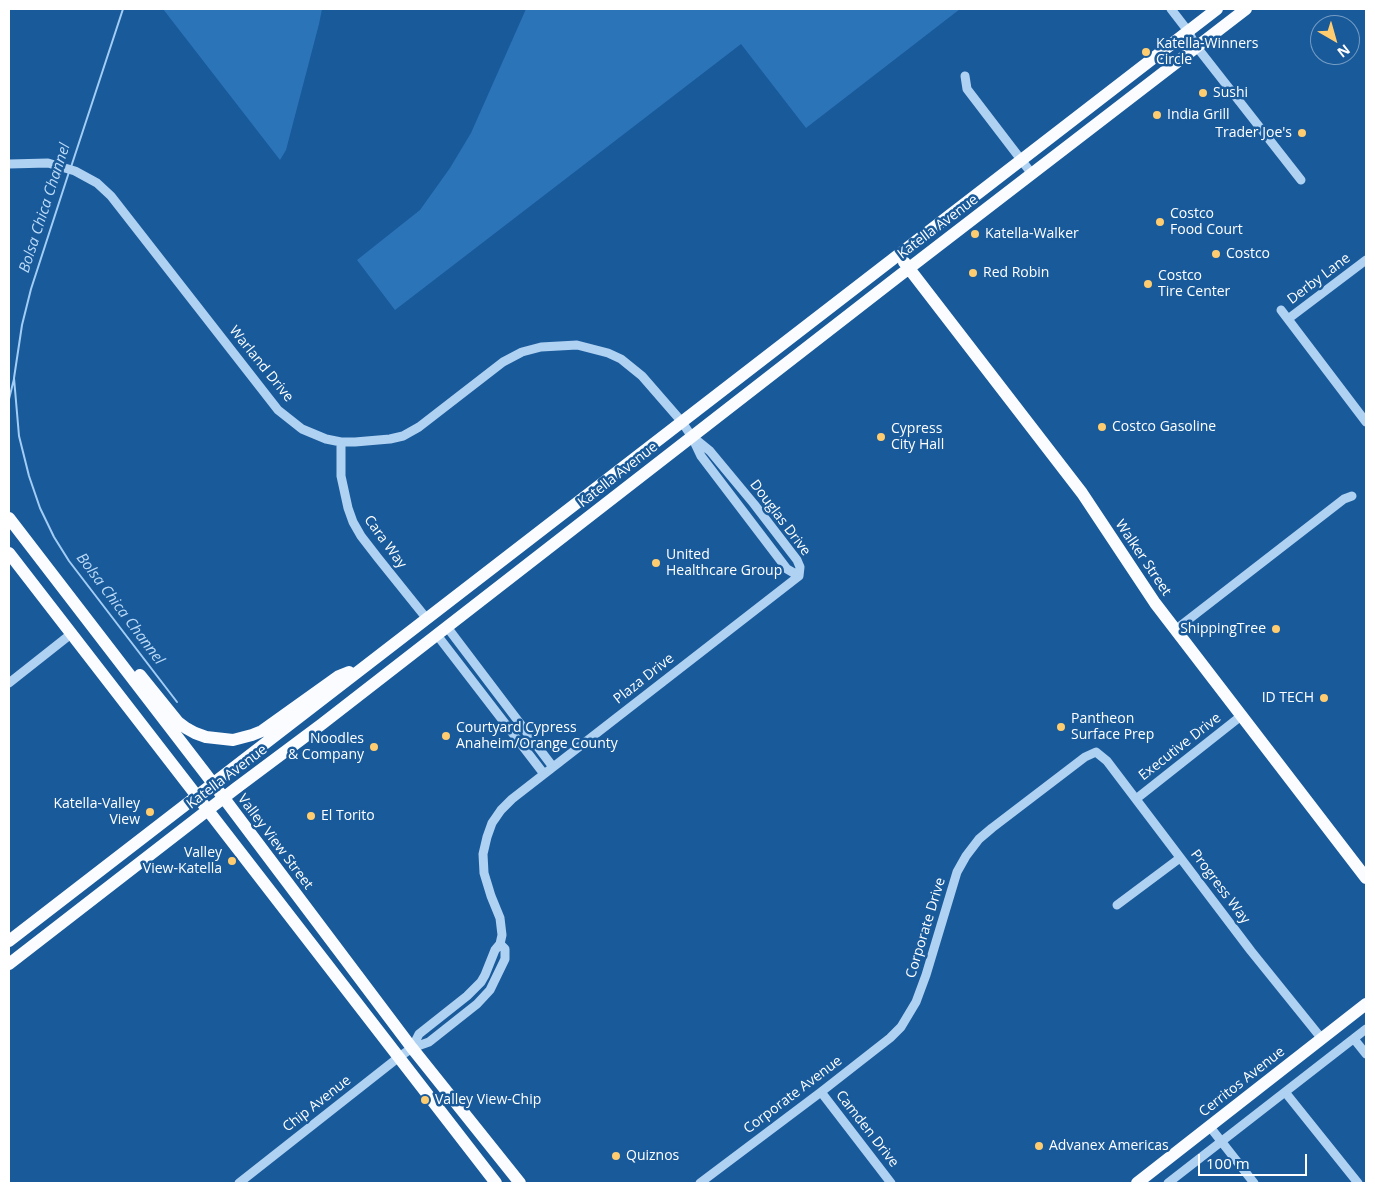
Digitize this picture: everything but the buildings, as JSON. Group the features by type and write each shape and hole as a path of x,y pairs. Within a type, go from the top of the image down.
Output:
{"main road":[{"name":"Katella Avenue","path":"9,942 1217,9"},
{"name":"Katella Avenue","path":"9,964 1246,9"},
{"name":"Walker Street","path":"898,254 1082,493 1154,603 1366,878"},
{"name":"Valley View Street","path":"9,518 224,798 412,1048 520,1183"},
{"path":"9,553 496,1183"},
{"path":"442,608 440,618 434,627 442,631"},
{"path":"417,650 428,626 427,619"},
{"path":"94,628 107,636 178,722 195,734 218,739 242,738 262,731 339,676 367,665"},
{"name":"Cerritos Avenue","path":"1137,1183 1366,1004"}],"street":[{"path":"1171,9 1188,31 1196,46 1301,180"},
{"path":"965,76 967,89 1032,174"},
{"name":"Warland Drive","path":"9,164 48,163 75,171 97,183 111,196 278,410 302,429 326,439 355,442 403,436 419,427 503,362 522,352 541,347 577,345 621,358 642,376 682,422"},
{"name":"Derby Lane","path":"1288,320 1366,260"},
{"path":"1281,310 1366,422"},
{"name":"Douglas Drive","path":"682,422 701,456 787,569 799,576 800,567 792,553 710,450 692,437"},
{"name":"Cara Way","path":"341,442 341,476 353,522 367,543 427,619"},
{"path":"1175,630 1344,499 1352,496"},
{"name":"Plaza Drive","path":"412,1048 429,1042 477,1004 490,990 505,959 505,949 500,944 502,935 500,918 490,896 484,873 483,854 492,823 501,810 512,799 799,576"},
{"path":"442,631 553,767"},
{"path":"442,631 544,774"},
{"path":"9,683 71,634"},
{"name":"Executive Drive","path":"1136,799 1241,716"},
{"name":"Progress Way","path":"979,839 1078,762 1096,752 1106,760 1253,953 1322,1039"},
{"name":"Corporate Drive","path":"901,1027 916,1002 926,975 957,872 979,839"},
{"path":"1116,905 1180,858"},
{"name":"Corporate Avenue","path":"700,1183 821,1092 890,1038 901,1027"},
{"path":"1168,1183 1366,1029"},
{"path":"1354,1038 1366,1054"},
{"name":"Chip Avenue","path":"239,1183 412,1048"},
{"name":"Camden Drive","path":"821,1092 891,1183"},
{"path":"1285,1092 1358,1183"},
{"path":"1210,1127 1254,1183"}],"shaded area":[{"path":"163,9 322,9 286,150 280,160"},
{"path":"526,9 960,9 806,128 741,44 395,310 357,260 420,210 450,168 471,133"}],"waterway":[{"name":"Bolsa Chica Channel","path":"71,167 123,9"},
{"name":"Bolsa Chica Channel","path":"69,172 31,289 22,325 14,378 19,436 29,476 40,508 54,537 69,561 177,702"},
{"name":"Bolsa Chica Channel","path":"9,399 14,379"}],"place":[{"name":"Katella-Winners Circle","path":"1146,52"},
{"name":"Sushi","path":"1203,93"},
{"name":"India Grill","path":"1157,115"},
{"name":"Trader Joe's","path":"1302,133"},
{"name":"Costco Food Court","path":"1160,222"},
{"name":"Katella-Walker","path":"975,234"},
{"name":"Costco","path":"1216,254"},
{"name":"Red Robin","path":"973,273"},
{"name":"Costco Tire Center","path":"1148,284"},
{"name":"Costco Gasoline","path":"1102,427"},
{"name":"Cypress City Hall","path":"881,437"},
{"name":"United Healthcare Group","path":"656,563"},
{"name":"ShippingTree","path":"1276,629"},
{"name":"ID TECH","path":"1324,698"},
{"name":"Pantheon Surface Prep","path":"1061,727"},
{"name":"Courtyard Cypress Anaheim/Orange County","path":"446,736"},
{"name":"Noodles & Company","path":"374,747"},
{"name":"Katella-Valley View","path":"150,812"},
{"name":"El Torito","path":"311,816"},
{"name":"Valley View-Katella","path":"232,861"},
{"name":"Valley View-Chip","path":"425,1100"},
{"name":"Advanex Americas","path":"1039,1146"},
{"name":"Quiznos","path":"616,1156"}]}
